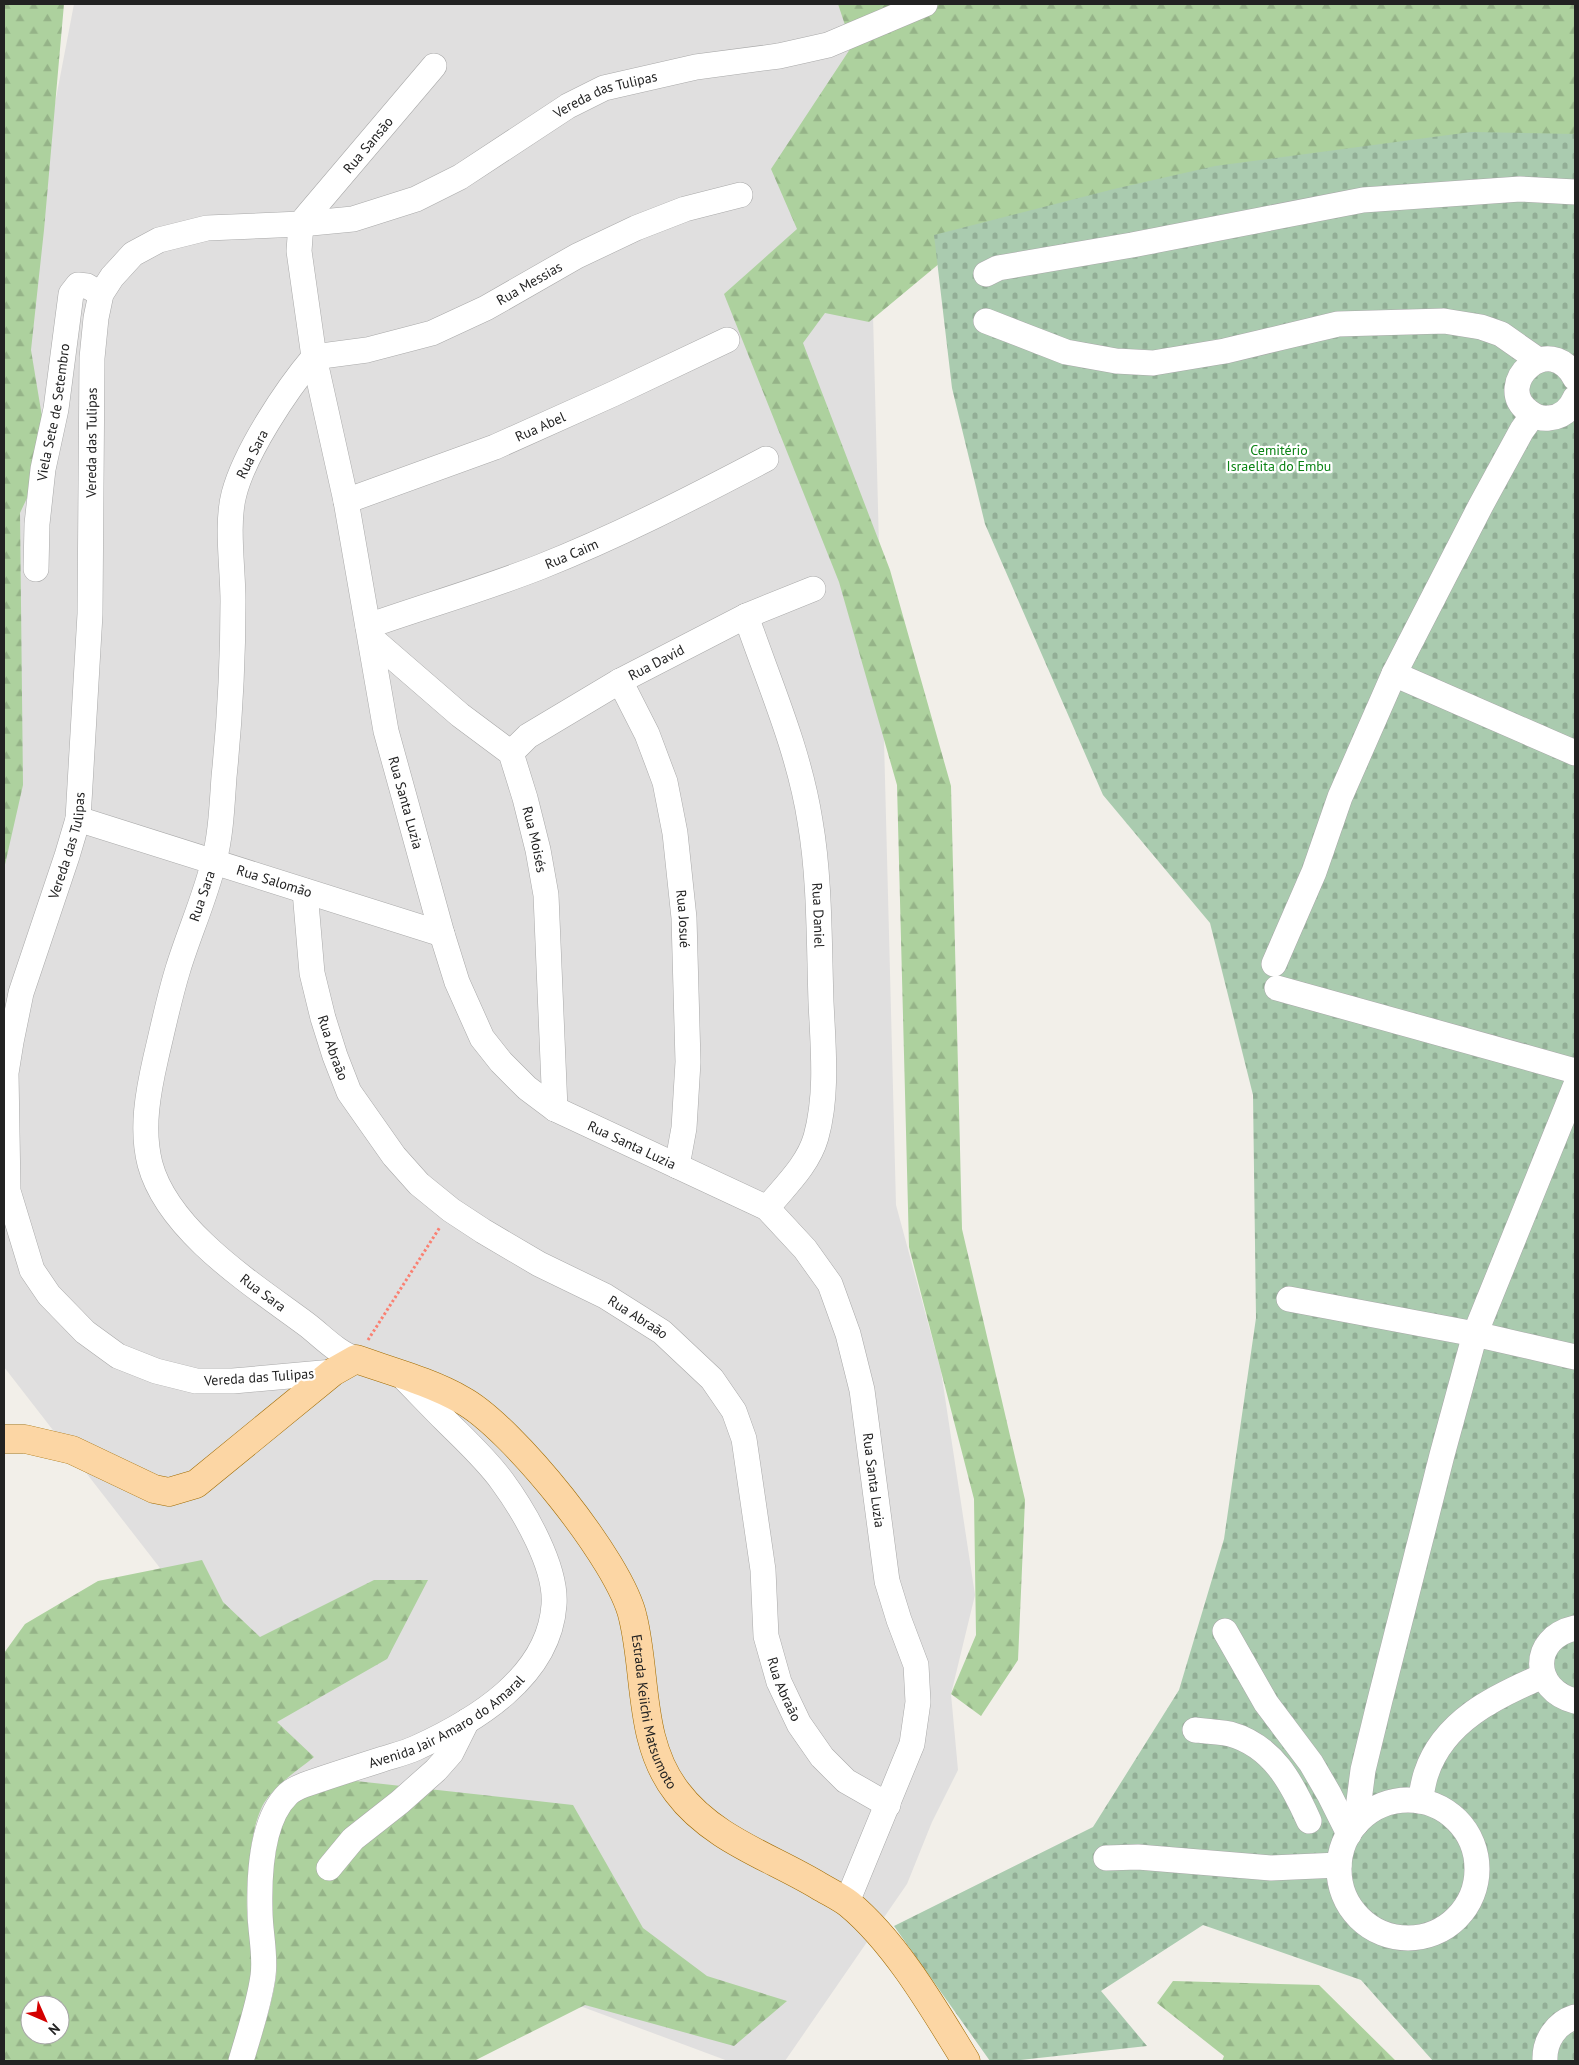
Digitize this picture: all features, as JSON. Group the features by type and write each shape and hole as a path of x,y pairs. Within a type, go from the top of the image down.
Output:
{"main road":[{"name":"Estrada Keiichi Matsumoto","path":"345,1365 400,1374 463,1400 507,1435 580,1522 618,1580 633,1616 644,1709 659,1762 675,1791 693,1811 721,1834 793,1870 847,1902 870,1924 908,1971 937,2012 963,2059"},
{"path":"4,1438 25,1439 72,1450 154,1489 169,1492 196,1484 345,1365"}],"street":[{"name":"Vereda das Tulipas","path":"345,1365 233,1381 196,1381 156,1372 118,1356 86,1332 49,1295 32,1270 8,1191 6,1073 21,993 78,819 90,614 92,358 96,318 101,294 112,277 133,254 158,240 207,228 301,224 353,219 416,199 460,177 568,106 604,88 696,67 779,56 828,44 925,4"},
{"name":"Rua Sansão","path":"301,224 434,66"},
{"path":"986,274 998,268 1132,245 1363,200 1520,190 1575,192"},
{"name":"Rua Messias","path":"314,357 367,350 432,333 486,308 576,256 636,228 685,209 740,195"},
{"path":"301,224 299,251 314,357"},
{"name":"Viela Sete de Setembro","path":"36,569 36,524 41,478 56,409 71,294 78,285 83,285 101,294"},
{"path":"986,321 1066,352 1116,360 1153,363 1225,351 1338,324 1444,321 1481,327 1501,334 1538,360"},
{"name":"Rua Abel","path":"346,501 495,447 727,340"},
{"name":"Rua Santa Luzia","path":"314,357 346,501 386,731 457,982 482,1038 501,1062 527,1088 555,1109 767,1208 805,1249 830,1284 848,1334 862,1390 887,1581 916,1665 918,1702 912,1744 847,1902"},
{"name":"Rua Sara","path":"314,357 281,402 244,464 233,496 231,521 233,587 232,690 220,824 214,861 177,972 148,1093 146,1135 150,1165 164,1196 186,1226 210,1250 345,1355 345,1365"},
{"path":"1575,378 1565,364 1556,360 1538,360 1530,364 1523,372 1518,381 1517,391 1525,409 1533,415 1543,418 1554,418 1564,414 1572,406 1575,398"},
{"path":"1533,415 1522,430 1486,497 1394,674 1340,797 1275,976 1575,1071"},
{"name":"Rua Caim","path":"369,632 538,568 593,545 666,512 766,459"},
{"name":"Rua David","path":"511,753 528,736 620,681 746,616 813,590"},
{"name":"Rua Daniel","path":"746,616 794,755 810,821 817,894 823,1060 823,1099 816,1138 800,1169 767,1208"},
{"path":"369,632 460,715 511,753"},
{"path":"1394,674 1575,753"},
{"name":"Rua Josué","path":"620,681 647,734 665,782 675,833 684,918 688,1062 684,1128 677,1166"},
{"name":"Rua Moisés","path":"511,753 538,850 546,895 555,1109"},
{"name":"Rua Salomão","path":"78,819 442,934"},
{"name":"Rua Abraão","path":"305,891 312,974 323,1018 349,1092 394,1156 419,1184 451,1210 539,1264 605,1296 662,1332 712,1379 734,1411 744,1439 763,1570 766,1636 779,1682 799,1724 822,1757 846,1781 888,1806"},
{"path":"1352,1829 1363,1770 1380,1700 1442,1455 1476,1334 1575,1087"},
{"path":"1289,1299 1476,1334 1575,1357"},
{"name":"Avenida Jair Amaro do Amaral","path":"241,2061 252,2025 263,1974 264,1952 260,1912 262,1867 268,1830 275,1810 289,1793 304,1785 415,1749 467,1721 498,1701 521,1678 536,1658 550,1631 554,1604 550,1575 525,1514 501,1480 472,1446 400,1374"},
{"path":"1575,1628 1565,1630 1555,1636 1543,1654 1542,1665 1543,1676 1551,1689 1562,1698 1575,1701"},
{"path":"1226,1631 1266,1703 1311,1763 1352,1829"},
{"path":"1420,1801 1426,1774 1436,1752 1458,1724 1485,1703 1543,1676"},
{"path":"329,1868 353,1839 400,1802 436,1770 451,1753 467,1721"},
{"path":"1195,1730 1231,1734 1273,1758 1285,1773 1309,1821"},
{"path":"1396,1801 1420,1801 1442,1809 1460,1823 1474,1850 1477,1865 1475,1888 1465,1909 1449,1925 1429,1936 1406,1939 1384,1934 1365,1924 1350,1908 1340,1887 1338,1865 1343,1844 1352,1829 1374,1809 1396,1801"},
{"path":"1106,1858 1138,1857 1271,1868 1338,1865"},
{"path":"1545,2061 1544,2053 1549,2038 1559,2025 1575,2017"}],"path":[{"path":"345,1365 451,1210"}],"shaded area":[{"path":"74,4 865,4 896,1205 941,1371 975,1595 951,1694 958,1770 932,1822 907,1884 785,2061 728,2061 333,1914 234,1793 191,1608 4,1367 4,370"}],"green space":[{"path":"4,4 64,4 44,230 31,350 48,453 20,513 23,785 4,869"},
{"path":"838,4 1575,4 1575,166 940,263 869,322 825,313 803,343 890,570 951,786 962,1229 1025,1500 1018,1660 981,1716 951,1694 976,1635 974,1499 909,1247 897,785 839,582 724,294 797,229 771,169 852,46"},
{"name":"Cemitério Israelita do Embu","path":"1471,132 1575,134 1575,2061 1433,2061 1361,1980 1203,1925 1101,1991 1147,2046 1012,2061 990,2061 894,1926 1093,1827 1179,1690 1224,1539 1256,1318 1253,1095 1210,923 1103,795 985,524 952,388 934,235 1114,189 1215,166"},
{"path":"202,1560 223,1602 260,1637 374,1580 428,1580 387,1659 277,1722 314,1757 274,1790 264,1803 255,1826 247,1887 247,1912 251,1950 250,1984 228,2061 4,2061 4,1653 25,1624 98,1581"},
{"path":"356,1781 573,1805 643,1928 707,1976 787,2001 734,2046 585,2005 474,2061 254,2061 276,1977 272,1885 279,1837 284,1822 290,1810 298,1801"},
{"path":"1173,1981 1319,1985 1396,2061 1222,2061 1224,2056 1157,2003"}]}
